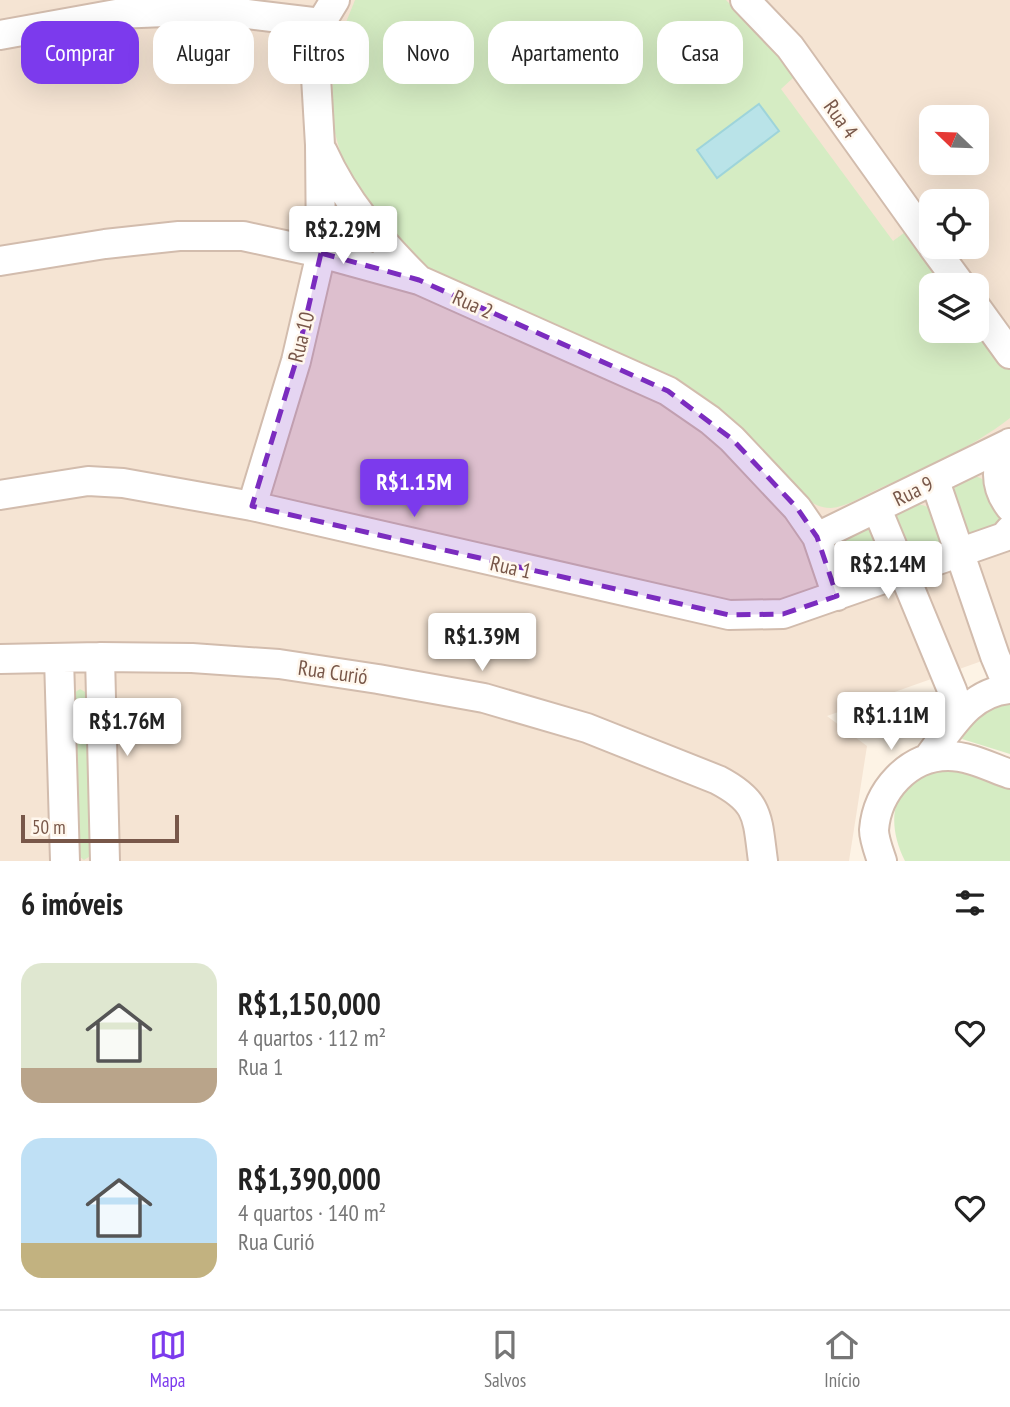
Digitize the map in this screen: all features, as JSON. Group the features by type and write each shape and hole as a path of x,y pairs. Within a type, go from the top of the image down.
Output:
{"street":[{"name":"Rua 4","path":"746,0 790,47 919,227"},
{"path":"0,35 116,14 215,10 328,12"},
{"name":"Rua 10","path":"252,506 296,361 321,253 320,145 315,61 328,12"},
{"path":"320,145 335,178 360,217 419,280"},
{"name":"Rua 2","path":"0,261 105,244 179,236 243,236 321,253 419,280 668,391 732,439 797,508 817,537 837,596"},
{"path":"989,325 1010,354"},
{"path":"1009,444 999,461 997,472 998,485 1010,507"},
{"name":"Rua 9","path":"817,537 1009,444"},
{"name":"Rua 1","path":"0,495 88,481 123,483 252,506 729,615 783,614 1004,537 1010,530"},
{"path":"928,758 960,714 977,699 998,690 1009,689 958,553 935,481"},
{"path":"877,509 960,714"},
{"path":"100,657 104,861"},
{"name":"Rua Curió","path":"0,660 192,658 291,666 378,678 484,698 587,728 738,790 751,803 764,861"},
{"path":"59,659 65,861"},
{"path":"870,861 878,810 886,792 899,776 914,765 928,758 949,756 968,759 1010,774"},
{"path":"874,832 882,861"}],"highlighted area":[{"path":"321,253 419,280 668,391 732,439 797,508 817,537 837,596 783,614 729,615 252,506 296,361"}],"shaded area":[{"path":"0,0 1010,0 1010,651 827,716 867,746 849,861 0,861"}],"green space":[{"path":"355,0 726,0 773,48 794,77 781,89 893,241 908,230 919,245 919,259 930,259 940,273 919,273 919,343 989,343 989,341 1010,370 1010,418 962,449 848,503 831,508 812,503 734,422 685,386 423,267 348,180 330,115 333,84 369,84 369,21 347,21"},
{"path":"972,476 986,482 991,488 999,511 998,526 974,536 967,533 953,491 960,480"},
{"path":"912,504 932,510 943,541 940,547 921,558 907,553 895,519 899,512"},
{"path":"870,524 886,570 857,578 841,563 840,540"},
{"path":"80,689 87,693 92,855 84,860 79,856 74,693"},
{"path":"1010,701 1010,754 962,739 970,722 980,713"},
{"path":"952,770 991,778 1010,786 1010,861 905,861 895,828 898,799 917,779"}],"water":[{"path":"759,104 779,131 717,178 697,150"}]}
